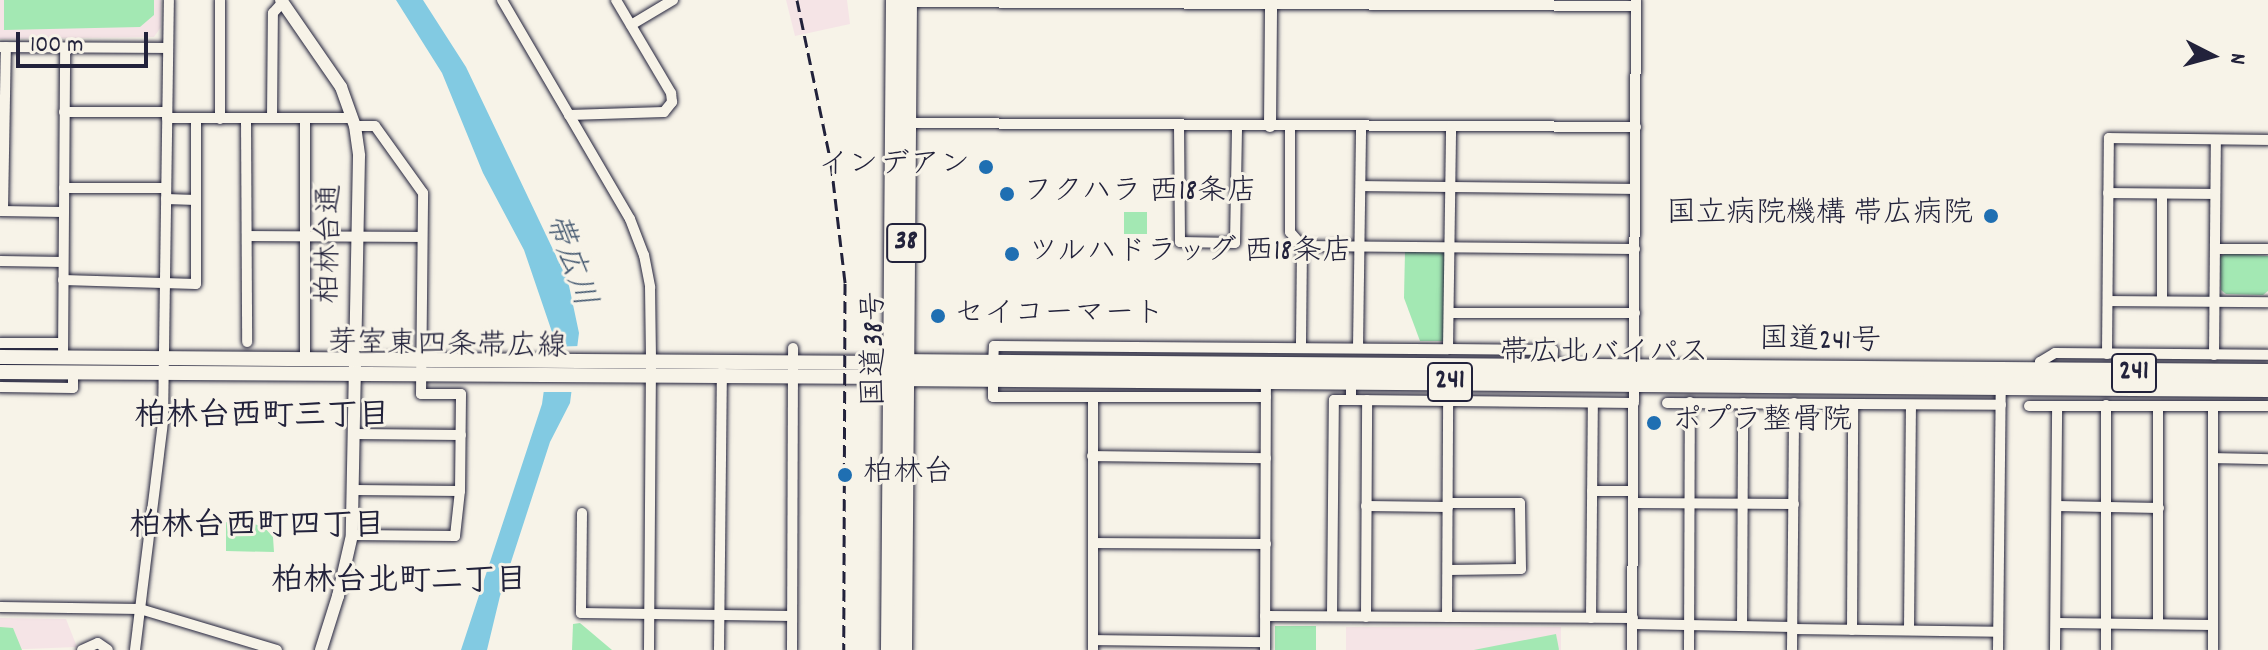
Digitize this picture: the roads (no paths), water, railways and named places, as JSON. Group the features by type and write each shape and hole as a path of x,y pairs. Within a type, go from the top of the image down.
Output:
{"highway":[{"name":"国道38号","path":"902,1 899,370 903,650"},
{"name":"国道241号","path":"899,370 993,363 1266,373 1552,368 1634,385 2001,379 2039,373 2268,373"},
{"name":"国道38号","path":"890,650 899,370"},
{"name":"帯広北バイパス","path":"1266,373 1351,391 1634,385 1712,393 2001,379 2084,396 2268,388"}],"main road":[{"name":"芽室東四条帯広線","path":"0,357 63,350 165,365 652,369 793,355 899,370"},
{"name":"芽室東四条帯広線","path":"0,372 73,372 305,359 356,366"},
{"name":"芽室東四条帯広線","path":"652,369 721,377 793,379 899,370"}],"street":[{"path":"135,650 163,422 169,0"},
{"path":"220,0 220,119"},
{"path":"502,0 630,219 644,255 650,287 652,369 649,650"},
{"path":"569,115 664,112 669,109 671,93 616,0"},
{"path":"631,25 673,0"},
{"path":"272,118 273,13 282,1"},
{"name":"柏林台通","path":"282,1 341,87 354,122 359,236 352,535 321,650"},
{"path":"902,1 1636,3 1632,650"},
{"path":"1270,3 1270,126"},
{"path":"63,212 2,211 3,47 168,48"},
{"path":"0,343 63,350 65,48"},
{"path":"64,112 220,119 305,119 375,126 419,183 423,193 421,394 461,394 460,491 455,536 352,535"},
{"path":"63,280 196,284 196,118"},
{"path":"246,119 247,342"},
{"path":"305,119 305,359"},
{"path":"900,123 1636,127"},
{"path":"1179,125 1180,242 1221,243 1235,243 1237,125"},
{"path":"1290,127 1290,232 1302,246 1301,348"},
{"path":"1358,348 1362,246 1361,127"},
{"path":"1448,349 1451,127"},
{"path":"2107,354 2109,138 2268,140"},
{"path":"2214,355 2216,140"},
{"path":"1361,186 1635,189"},
{"path":"64,188 166,194 196,200"},
{"path":"2108,193 2215,194"},
{"path":"2162,194 2162,300"},
{"path":"247,236 422,237"},
{"path":"1302,246 1635,249"},
{"path":"2215,249 2268,249"},
{"path":"0,261 63,262"},
{"path":"2108,301 2268,302"},
{"path":"1449,313 1635,313"},
{"path":"993,363 993,397 1093,398 1266,373 1301,348 1553,350 1552,368"},
{"path":"2039,373 2040,362 2055,353 2268,355"},
{"path":"792,650 793,355"},
{"path":"719,650 722,362"},
{"path":"0,387 73,388 73,372"},
{"path":"1093,398 1093,645 1265,646 1266,373"},
{"path":"1998,650 2001,379"},
{"path":"1332,616 1334,400 1351,391 1367,400 1593,403 1634,385"},
{"path":"1667,403 1690,402 1712,393 1743,403 2001,405"},
{"path":"2029,406 2057,406 2084,396 2106,405 2268,406"},
{"path":"1366,617 1367,400"},
{"path":"1447,617 1448,401"},
{"path":"1689,650 1690,402"},
{"path":"1591,618 1593,403"},
{"path":"1742,626 1743,403"},
{"path":"1792,650 1794,403"},
{"path":"1852,630 1853,405"},
{"path":"1909,630 1911,405"},
{"path":"2106,405 2106,650"},
{"path":"2055,650 2057,406"},
{"path":"2158,406 2158,623"},
{"path":"2213,406 2213,650"},
{"path":"355,434 461,435"},
{"path":"1092,456 1266,458"},
{"path":"2214,458 2268,459"},
{"path":"354,490 460,491"},
{"path":"1592,491 1690,504 1794,504"},
{"path":"1366,506 1520,503 1521,569 1448,570"},
{"path":"2057,506 2159,508"},
{"path":"582,513 581,613 792,616"},
{"path":"1093,543 1266,544"},
{"path":"0,607 140,609 277,650"},
{"path":"1265,616 1591,618 1689,625 1998,632"},
{"path":"2056,623 2213,625"},
{"path":"82,650 98,643 108,650"}],"water":[{"path":"396,0 423,0 466,67 568,281 579,333 570,403 550,442 500,596 487,650 461,650 542,404 552,332 524,250 483,173 442,73"}],"railway":[{"path":"797,0 831,163 845,283 844,650"}],"place":[{"name":"インデアン","path":"986,167"},
{"name":"フクハラ 西18条店","path":"1007,194"},
{"name":"国立病院機構 帯広病院","path":"1991,216"},
{"name":"ツルハドラッグ 西18条店","path":"1012,254"},
{"name":"セイコーマート","path":"938,316"},
{"name":"ポプラ整骨院","path":"1654,423"},
{"name":"柏林台","path":"845,475"}],"district":[{"name":"柏林台西町三丁目","path":"262,418"},
{"name":"柏林台西町四丁目","path":"257,528"},
{"name":"柏林台北町二丁目","path":"399,583"}],"water label":[{"name":"帯広川","path":"568,261"}]}
